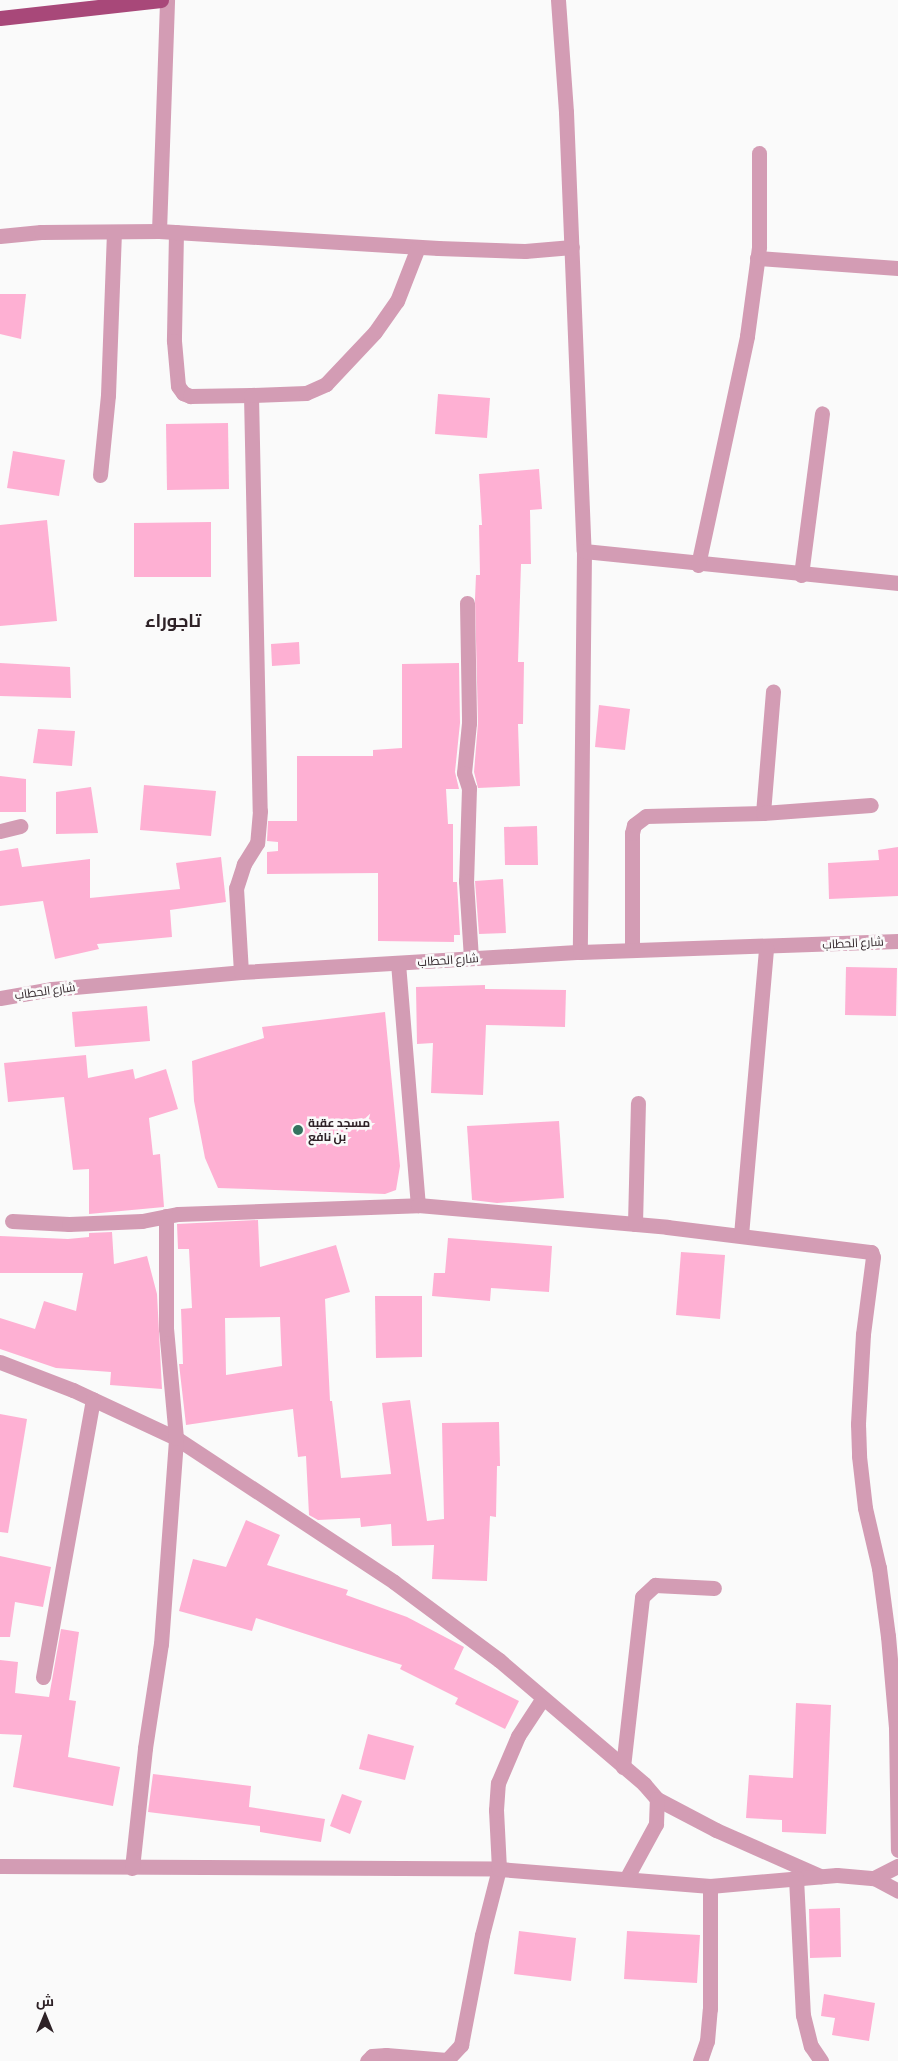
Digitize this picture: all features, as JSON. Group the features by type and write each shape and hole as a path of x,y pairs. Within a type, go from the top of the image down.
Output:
{"main road":[{"path":"0,18 161,0"}],"street":[{"path":"159,231 167,0"},
{"path":"558,0 572,247 584,551 580,952"},
{"path":"698,564 739,384 757,258 759,153"},
{"path":"0,236 41,232 159,231 418,247 524,251 572,247"},
{"path":"100,475 108,395 114,232"},
{"path":"176,232 174,341 178,386 183,393 190,396 306,393 326,384 375,332 397,301 418,247"},
{"path":"757,258 898,268"},
{"path":"241,972 236,888 244,864 257,843 260,811 251,395"},
{"path":"801,575 822,414"},
{"path":"584,551 643,555 698,564 898,583"},
{"path":"467,603 469,723 464,773 469,788 466,881 471,958"},
{"path":"763,813 773,690"},
{"path":"632,950 634,825 646,816 763,813 871,805"},
{"path":"0,831 20,826"},
{"name":"شارع الحطاب","path":"0,998 52,989 241,972 580,952 766,948 898,941"},
{"path":"740,1235 766,948"},
{"path":"398,963 418,1205"},
{"path":"635,1224 638,1103"},
{"path":"12,1221 69,1224 166,1216 418,1205 635,1224 868,1250 873,1257 863,1334 859,1456 865,1508 879,1568 888,1636 896,1728 898,1850"},
{"path":"132,1868 145,1748 161,1644 176,1438 166,1329 166,1216"},
{"path":"0,1362 93,1399 176,1438 394,1582 499,1660 623,1767 657,1799 716,1830 820,1876"},
{"path":"42,1677 93,1399"},
{"path":"623,1767 642,1596 655,1585 714,1588"},
{"path":"367,2061 372,2056 386,2055 441,2061 458,2050 499,1869 496,1810 500,1776 518,1736 543,1698"},
{"path":"626,1880 656,1824 657,1799"},
{"path":"0,1866 499,1869 710,1886 820,1876 874,1878 898,1891"},
{"path":"874,1878 898,1866"},
{"path":"796,1878 803,2015 810,2046 821,2061"},
{"path":"700,2061 708,2041 710,2009 710,1886"}],"building":[{"path":"0,294 26,294 21,339 0,334"},
{"path":"438,394 490,398 487,438 435,434"},
{"path":"228,423 229,489 167,490 166,424"},
{"path":"13,451 65,460 59,496 7,488"},
{"path":"539,469 542,509 530,510 531,564 521,564 518,662 524,662 523,724 518,724 520,786 478,788 474,772 478,723 475,599 476,575 480,575 479,525 482,525 479,474"},
{"path":"47,520 57,621 0,626 0,525"},
{"path":"211,522 211,577 134,577 134,523"},
{"path":"299,642 300,664 272,666 271,644"},
{"path":"0,663 70,667 71,698 0,696"},
{"path":"459,663 460,723 455,772 459,789 446,789 448,824 453,824 453,882 457,882 460,935 454,935 454,942 378,941 378,873 267,874 267,852 278,851 278,842 267,841 268,821 297,821 297,756 373,756 373,750 402,748 402,664"},
{"path":"599,705 630,709 625,750 595,747"},
{"path":"38,729 75,731 72,766 33,763"},
{"path":"0,776 26,779 26,812 0,812"},
{"path":"144,785 216,791 211,836 140,830"},
{"path":"91,787 98,833 56,834 56,792"},
{"path":"537,826 538,865 505,865 504,827"},
{"path":"898,847 898,896 829,899 828,863 879,860 878,850"},
{"path":"18,848 22,867 90,859 90,898 180,889 176,863 221,857 226,902 170,910 172,937 97,944 99,949 55,959 43,901 0,906 0,851"},
{"path":"503,879 506,933 479,934 475,881"},
{"path":"846,967 897,968 896,1016 845,1015"},
{"path":"485,985 485,989 566,990 565,1027 486,1025 483,1095 431,1093 433,1043 417,1044 416,987"},
{"path":"147,1006 150,1041 75,1047 72,1012"},
{"name":"مسجد عقبة بن نافع","path":"385,1012 400,1166 396,1190 385,1194 218,1188 205,1158 194,1101 192,1061 264,1038 262,1027"},
{"path":"86,1055 88,1078 133,1069 135,1079 166,1069 178,1109 149,1118 153,1155 160,1154 164,1207 89,1214 89,1169 73,1170 64,1097 8,1102 4,1063"},
{"path":"559,1121 564,1198 497,1203 472,1200 467,1126"},
{"path":"258,1220 260,1267 336,1245 350,1292 325,1299 330,1401 332,1401 341,1478 391,1474 382,1403 410,1400 427,1521 444,1519 442,1423 499,1422 500,1466 497,1466 496,1517 490,1516 487,1581 432,1579 434,1545 392,1546 391,1524 361,1527 360,1518 318,1520 309,1515 306,1456 298,1457 293,1409 186,1425 179,1364 183,1364 181,1309 192,1308 189,1249 178,1249 177,1224","holes":["280,1317 282,1366 226,1375 225,1318"]},
{"path":"112,1232 114,1264 147,1256 157,1294 162,1389 110,1385 111,1372 56,1368 0,1349 0,1318 35,1329 44,1301 76,1311 83,1273 0,1273 0,1236 68,1239 89,1237 89,1233"},
{"path":"448,1238 552,1246 549,1292 491,1288 490,1301 432,1296 434,1273 445,1273"},
{"path":"681,1252 725,1255 720,1319 676,1315"},
{"path":"375,1296 422,1296 422,1357 376,1358"},
{"path":"0,1414 27,1419 8,1533 0,1532"},
{"path":"246,1520 280,1535 267,1565 348,1590 346,1595 407,1617 464,1647 454,1669 519,1701 505,1729 455,1704 458,1698 400,1669 402,1665 256,1618 252,1631 179,1611 193,1559 226,1567"},
{"path":"0,1556 51,1567 43,1607 15,1602 10,1637 0,1637"},
{"path":"61,1629 79,1632 69,1700 76,1701 68,1757 120,1767 113,1806 13,1787 22,1735 0,1734 0,1660 18,1662 15,1693 49,1697"},
{"path":"796,1703 831,1705 826,1834 782,1832 782,1820 746,1818 749,1775 793,1778"},
{"path":"368,1734 414,1746 405,1780 359,1769"},
{"path":"153,1774 251,1786 249,1807 325,1819 321,1842 260,1832 260,1826 148,1812"},
{"path":"342,1794 362,1801 350,1834 330,1826"},
{"path":"840,1908 841,1957 810,1958 809,1909"},
{"path":"519,1931 576,1938 571,1981 514,1974"},
{"path":"627,1931 700,1935 697,1983 624,1979"},
{"path":"824,1994 875,2003 869,2041 832,2035 835,2018 821,2016"}],"place":[{"name":"مسجد عقبة بن نافع","path":"298,1130"}],"district":[{"name":"تاجوراء","path":"173,620"}]}
